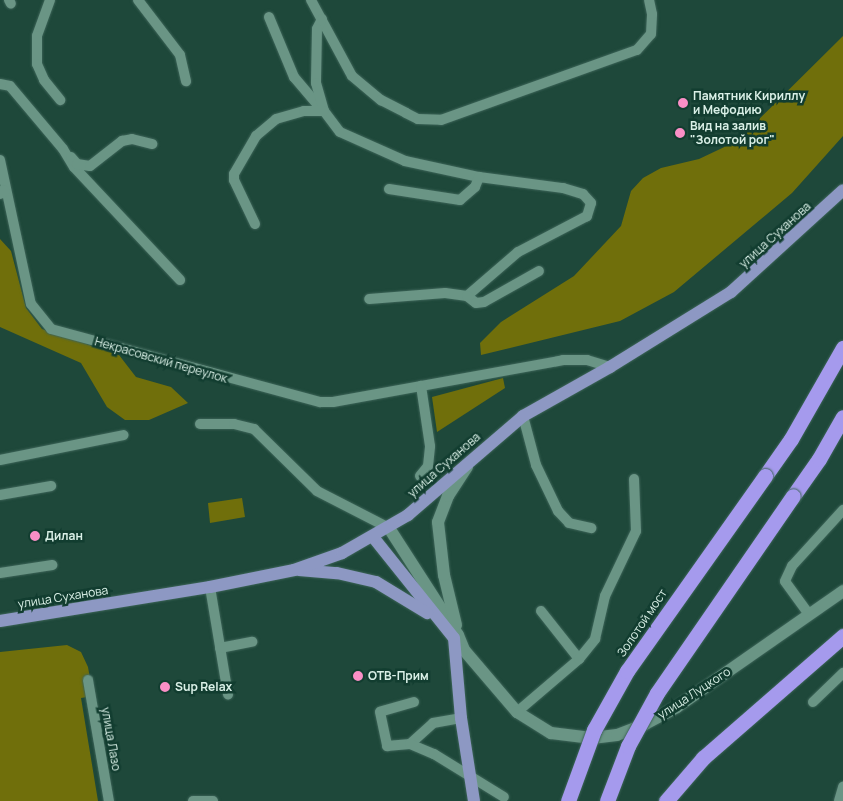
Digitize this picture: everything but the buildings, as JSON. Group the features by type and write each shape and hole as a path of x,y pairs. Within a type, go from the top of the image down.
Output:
{"highway":[{"name":"Золотой мост","path":"568,801 594,730 627,671 792,439 843,348"},
{"path":"607,801 628,746 657,692 819,459 843,417"},
{"path":"666,801 702,758 843,636"}],"main road":[{"name":"улица Суханова","path":"0,621 210,587 294,570 342,553 389,528 523,416 610,367 731,292 843,190"},
{"path":"473,796 460,718 456,636 444,576 438,522 448,496 474,457"},
{"path":"389,528 456,636"},
{"path":"373,537 433,616"},
{"path":"294,570 337,573 376,582 433,616 456,636"},
{"name":"улица Луцкого","path":"456,636 464,650 517,712 550,733 592,738 617,736 677,708 808,613 843,591"}],"lane":[{"path":"50,0 37,36 37,64 44,80 60,100"},
{"path":"138,0 180,55 186,81"},
{"path":"311,0 352,76 366,88 418,119 441,120 637,50 651,34 652,14 649,0"},
{"path":"269,17 294,77 340,132 368,147 405,162 479,176 563,188 584,194 591,203 587,216 518,252 467,296"},
{"path":"322,19 317,29 316,83 324,111"},
{"path":"0,84 10,86 77,164 90,166 122,141 132,139 152,144"},
{"path":"255,224 234,180 234,174 256,136 276,119 304,111 324,111"},
{"path":"63,149 74,167 180,280"},
{"name":"Некрасовский переулок","path":"0,160 2,192 31,304 51,329 320,402 333,402 562,360 587,360 610,367"},
{"path":"389,189 460,200 475,188 479,176"},
{"path":"369,299 445,293 467,296 476,303 484,302 539,271"},
{"path":"420,476 428,466 430,446 421,386"},
{"path":"523,416 536,465 558,511 569,523 592,528"},
{"path":"200,424 234,424 254,429 317,491 389,528"},
{"path":"0,460 124,435"},
{"path":"517,712 579,659 595,639 605,596 636,531 634,479"},
{"path":"0,495 51,486"},
{"path":"808,613 785,581 792,566 843,510"},
{"path":"0,573 52,565"},
{"path":"210,587 228,696"},
{"path":"541,612 579,659"},
{"path":"220,648 252,642"},
{"path":"813,702 843,672"},
{"name":"улица Лазо","path":"88,680 109,801"},
{"path":"414,702 380,712 387,746 410,744 434,754 504,797"},
{"path":"410,744 433,723 460,718"},
{"path":"839,801 843,787"},
{"path":"193,801 213,801"}],"shaded area":[{"path":"843,36 843,136 792,193 674,292 620,321 481,355 480,343 501,322 574,276 621,226 631,191 643,178 661,168 699,159 737,141"},
{"path":"0,239 11,251 26,308 42,329 119,355 136,377 171,387 188,403 149,420 125,420 107,407 81,363 0,327"},
{"path":"503,378 505,388 437,432 432,397"},
{"path":"242,498 245,517 210,523 208,503"},
{"path":"67,645 81,652 88,667 93,696 81,698 98,801 0,801 0,652"}],"place":[{"name":"Памятник Кириллу и Мефодию","path":"683,103"},
{"name":"Вид на залив \"Золотой рог\"","path":"680,133"},
{"name":"Дилан","path":"35,536"},
{"name":"ОТВ-Прим","path":"358,676"},
{"name":"Sup Relax","path":"165,687"}]}
